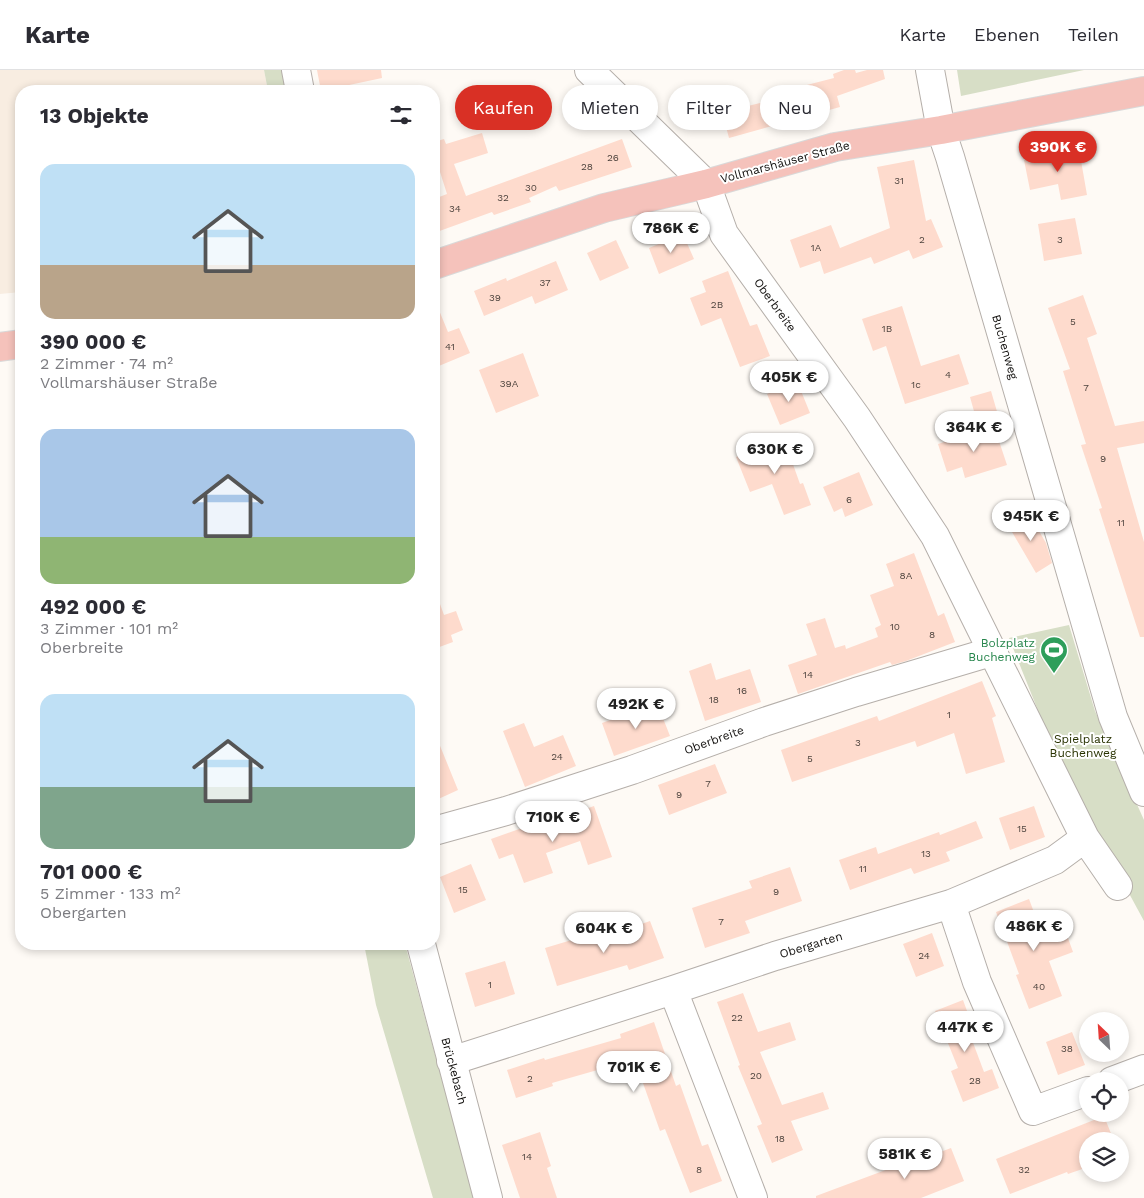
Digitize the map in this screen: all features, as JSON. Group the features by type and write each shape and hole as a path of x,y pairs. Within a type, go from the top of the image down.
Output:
{"main road":[{"name":"Vollmarshäuser Straße","path":"440,263 604,208 706,184 835,147 941,130 1144,91"},
{"path":"0,347 15,345"}],"street":[{"path":"296,70 299,85"},
{"path":"589,70 706,184"},
{"name":"Buchenweg","path":"930,70 941,130 1113,717 1144,792"},
{"name":"Oberbreite","path":"706,184 724,234 857,418 935,536 994,651 1085,838 1118,886"},
{"name":"Oberbreite","path":"440,829 506,811 632,770 764,722 856,692 994,651"},
{"name":"Obergarten","path":"451,1061 775,956 951,904 1056,860 1085,838"},
{"path":"951,904 977,982 1033,1111 1079,1093"},
{"name":"Brückebach","path":"423,950 488,1198"},
{"path":"673,990 753,1198"},
{"path":"1129,1075 1144,1069"}],"shaded area":[{"path":"0,70 264,70 267,85 15,85 15,293 0,294"}],"green space":[{"path":"264,70 305,70 308,85 267,85"},
{"path":"957,70 1084,70 961,96"},
{"name":"Spielplatz Buchenweg","path":"1069,625 1095,711 1144,820 1144,921 1093,827 1043,723 1009,638"},
{"path":"365,950 407,950 474,1198 433,1198 376,1005"}],"building":[{"path":"317,70 381,70 382,78 349,85 320,85"},
{"path":"844,70 855,70 856,73 867,70 883,70 885,79 837,96 840,107 830,110 830,85 807,85 834,78 833,74"},
{"path":"760,103 760,129 729,138 727,130 750,130 750,106"},
{"path":"482,133 488,153 454,164 466,196 622,139 632,167 559,191 556,186 529,198 531,202 494,215 492,212 440,231 440,197 447,194 440,172 440,140 444,139 446,144"},
{"path":"1079,149 1087,195 1061,200 1058,184 1030,190 1024,160"},
{"path":"914,160 926,221 931,219 943,247 913,259 909,250 874,264 871,257 824,274 820,261 800,268 790,240 831,225 840,248 890,228 877,167"},
{"path":"1075,218 1082,254 1044,261 1038,224"},
{"path":"683,234 694,259 659,274 649,248"},
{"path":"616,240 629,268 600,281 587,253"},
{"path":"556,261 568,290 535,304 532,296 484,316 474,291 506,278 507,281"},
{"path":"728,271 750,326 757,324 770,356 740,367 721,318 701,326 690,298 706,292 702,281"},
{"path":"1083,295 1097,334 1087,338 1115,426 1144,421 1144,443 1117,448 1144,542 1144,637 1140,637 1099,509 1102,508 1081,445 1086,444 1063,371 1070,369 1048,308"},
{"path":"902,306 921,366 959,354 969,384 905,404 886,346 873,351 862,319"},
{"path":"440,313 448,332 459,328 470,353 440,366"},
{"path":"523,353 539,396 496,413 479,370"},
{"path":"797,381 810,413 780,425 767,394"},
{"path":"991,391 998,415 977,422 970,397"},
{"path":"994,426 1007,465 965,478 962,467 947,472 938,444"},
{"path":"784,439 800,484 803,483 811,505 784,515 772,484 750,492 736,457"},
{"path":"859,472 873,505 845,517 842,508 834,512 823,487"},
{"path":"1028,512 1046,543 1052,563 1036,573 1008,525"},
{"path":"914,553 938,616 944,613 955,642 906,661 892,665 890,662 798,694 788,665 817,655 806,624 825,618 835,648 845,645 846,649 878,637 875,628 881,625 870,595 894,586 886,564"},
{"path":"440,604 444,615 456,611 463,630 451,635 453,642 440,647"},
{"path":"711,663 716,680 750,669 761,702 705,721 689,671"},
{"path":"982,681 996,716 992,718 1005,762 966,774 954,733 917,747 915,741 792,782 781,750 877,716 879,721"},
{"path":"657,703 670,736 614,756 602,723"},
{"path":"524,723 534,747 563,735 576,766 525,787 503,731"},
{"path":"440,746 458,790 440,798"},
{"path":"715,764 727,793 669,815 658,785"},
{"path":"594,806 612,857 588,865 580,841 546,853 553,873 524,883 513,854 499,859 491,839 536,823 537,826"},
{"path":"1034,806 1045,837 1010,850 999,818"},
{"path":"976,821 983,838 946,852 950,861 914,874 911,868 850,890 839,860 876,847 878,854 939,832 940,835"},
{"path":"471,864 486,900 454,913 440,877"},
{"path":"790,867 802,901 745,921 750,933 705,948 692,908 752,888 749,881"},
{"path":"1029,899 1041,931 1063,924 1073,952 1049,961 1062,996 1029,1009 1016,975 1019,974 996,912"},
{"path":"650,921 664,958 629,970 627,965 557,986 545,948 585,936 587,943"},
{"path":"932,933 944,966 916,977 903,944"},
{"path":"505,961 515,994 475,1007 465,973"},
{"path":"743,993 758,1032 790,1022 796,1040 760,1052 782,1105 823,1092 829,1109 791,1121 803,1150 772,1163 757,1126 762,1124 738,1066 740,1065 717,1002"},
{"path":"963,1000 974,1030 969,1032 984,1072 992,1069 999,1088 963,1102 951,1071 958,1068 935,1011"},
{"path":"654,1022 676,1086 680,1084 702,1146 708,1144 722,1181 690,1193 665,1129 660,1131 638,1069 633,1071 629,1061 552,1083 553,1086 516,1098 507,1070 544,1058 545,1060 621,1038 620,1034"},
{"path":"1072,1032 1079,1050 1079,1062 1084,1062 1085,1065 1058,1075 1046,1042"},
{"path":"1089,1122 1106,1122 1110,1132 1079,1132 1079,1170 1068,1174 1067,1172 1010,1194 996,1159"},
{"path":"540,1132 551,1166 547,1168 557,1198 520,1198 502,1145"},
{"path":"951,1148 964,1181 921,1198 816,1198 816,1196 891,1168 892,1170"}],"place":[{"name":"Bolzplatz Buchenweg","path":"1054,674"}]}
